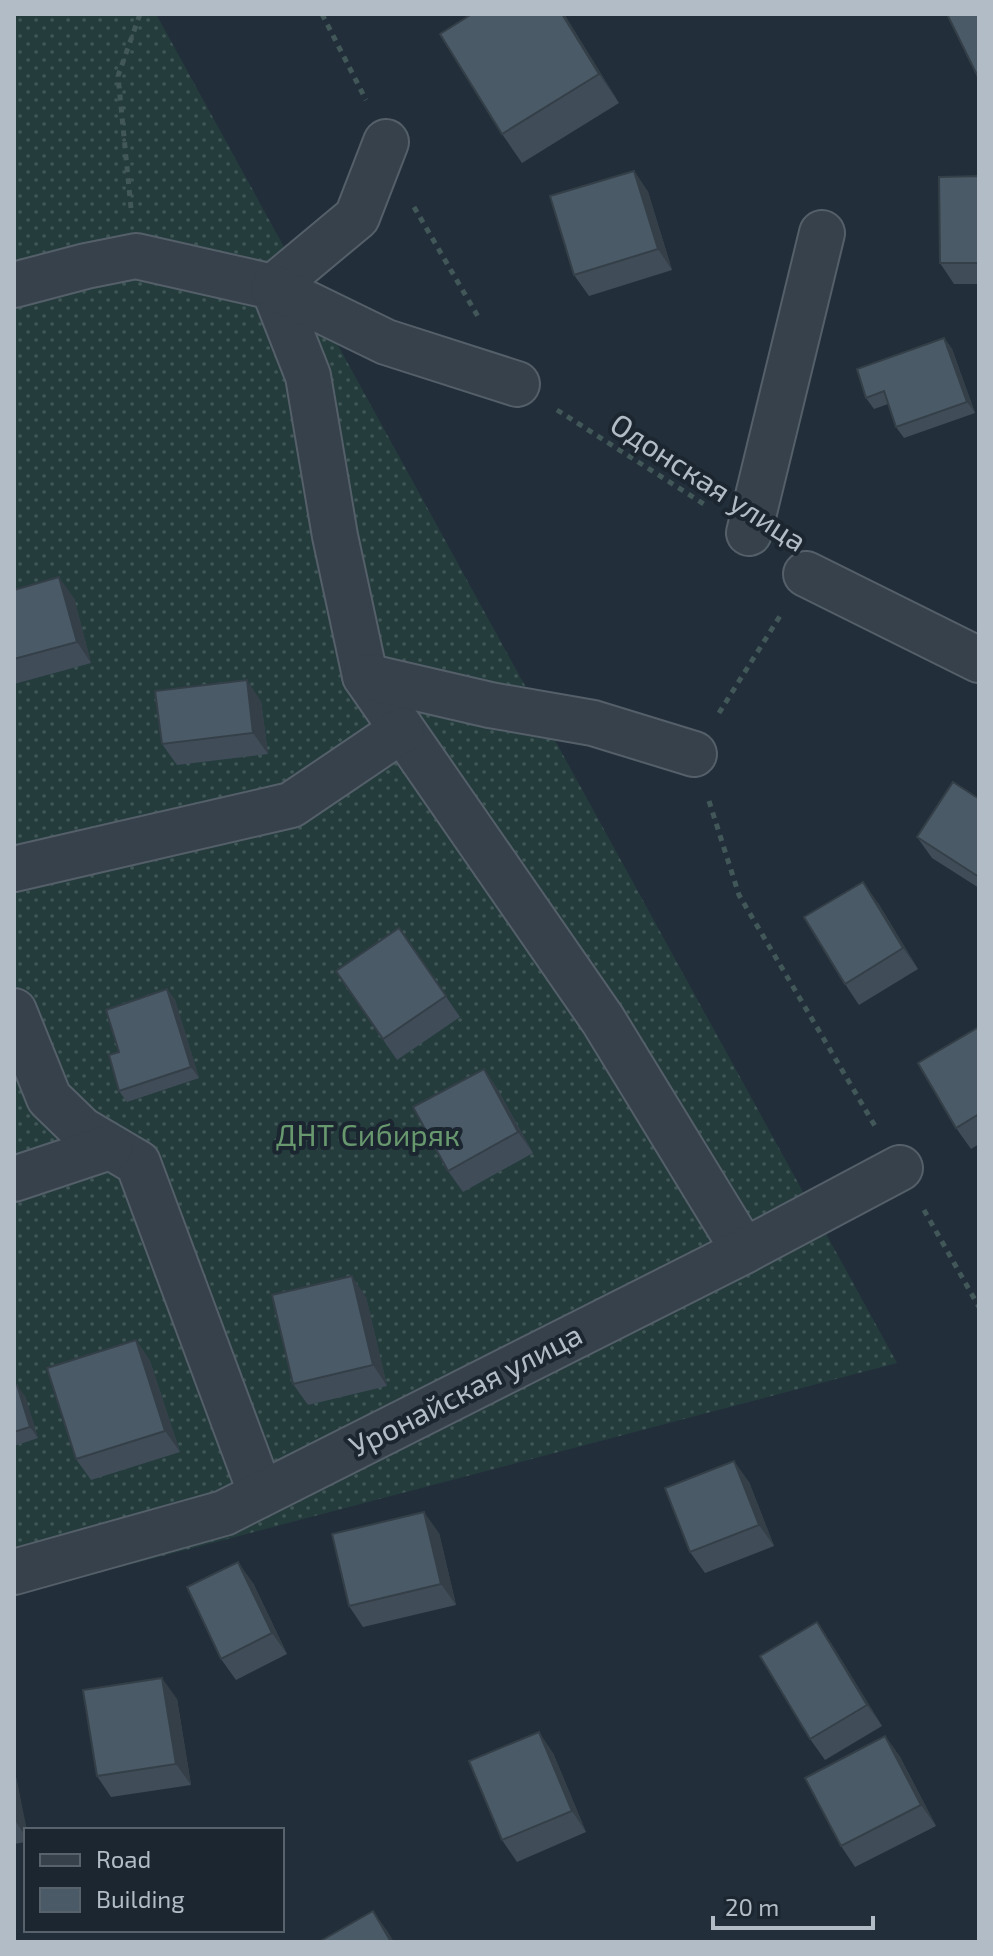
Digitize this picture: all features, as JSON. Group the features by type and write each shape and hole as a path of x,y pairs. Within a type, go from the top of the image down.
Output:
{"street":[{"path":"273,287 357,217 386,142"},
{"path":"749,533 822,233"},
{"path":"14,285 136,256 273,287 386,342 517,384"},
{"path":"273,287 308,376 335,536 365,676 603,1020 744,1251"},
{"path":"806,574 979,660"},
{"path":"365,676 490,705 593,723 694,754"},
{"path":"14,869 291,805 402,730"},
{"path":"14,1011 49,1098 82,1130 138,1163 261,1494"},
{"path":"14,1179 110,1147"},
{"name":"Уронайская улица","path":"14,1572 224,1513 744,1251 900,1168"}],"path":[{"path":"136,256 118,76 140,14"},
{"name":"Одонская улица","path":"322,14 386,142 409,199 517,384 749,533"},
{"name":"Одонская улица","path":"694,754 806,574"},
{"path":"694,754 739,895 979,1307"}],"green space":[{"name":"ДНТ Сибиряк","path":"14,14 156,14 897,1363 14,1595"}],"building":[{"path":"472,14 562,14 599,74 502,134 440,34"},
{"path":"947,14 979,14 979,79"},
{"path":"634,171 658,249 574,275 550,196"},
{"path":"979,176 979,263 940,263 939,177"},
{"path":"944,338 967,402 896,427 884,391 866,398 857,369"},
{"path":"59,577 77,642 14,659 14,590"},
{"path":"247,680 253,733 162,744 155,691"},
{"path":"953,782 979,799 979,877 917,837"},
{"path":"863,882 903,948 845,984 804,917"},
{"path":"399,928 446,996 383,1039 336,971"},
{"path":"167,989 191,1067 119,1091 109,1055 119,1052 106,1010"},
{"path":"979,1027 979,1114 956,1128 918,1063"},
{"path":"484,1069 518,1132 448,1171 413,1107"},
{"path":"352,1276 373,1365 293,1384 272,1295"},
{"path":"136,1340 165,1431 76,1459 47,1368"},
{"path":"17,1385 30,1427 14,1432 14,1386"},
{"path":"734,1461 759,1525 690,1552 665,1488"},
{"path":"424,1512 441,1584 349,1606 332,1534"},
{"path":"238,1562 272,1633 221,1659 187,1587"},
{"path":"817,1622 867,1705 810,1739 760,1656"},
{"path":"162,1678 176,1764 97,1776 83,1690"},
{"path":"539,1732 572,1811 502,1840 469,1761"},
{"path":"885,1736 921,1805 841,1846 805,1778"},
{"path":"373,1911 391,1942 319,1942"}]}
